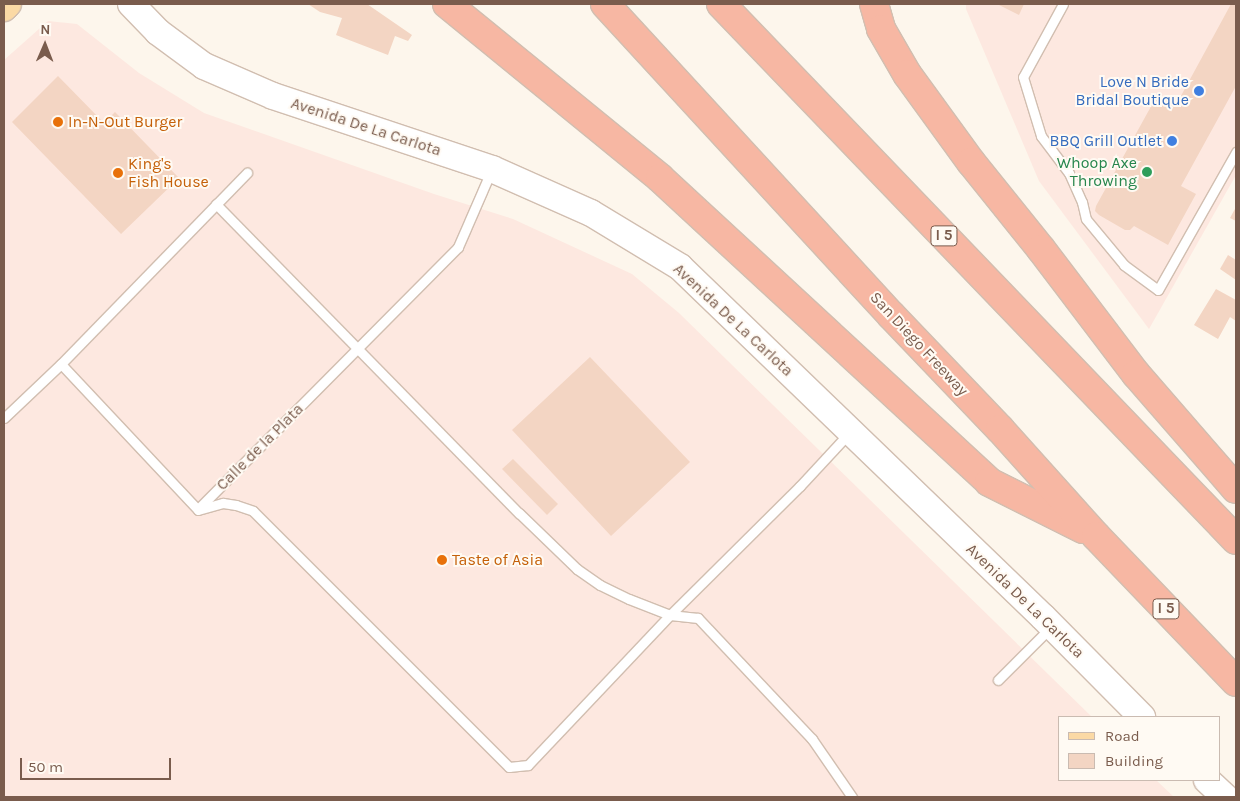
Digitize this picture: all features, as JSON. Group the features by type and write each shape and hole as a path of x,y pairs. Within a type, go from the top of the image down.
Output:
{"highway":[{"path":"447,4 660,178 989,482 1096,536"},
{"name":"San Diego Freeway","path":"604,4 891,316 1000,429 1096,536 1236,682"},
{"name":"I 5","path":"721,4 1236,540"},
{"path":"874,4 881,29 907,74 971,162 1041,249 1136,374 1236,489"}],"main road":[{"path":"4,7 7,4"},
{"name":"Avenida De La Carlota","path":"131,4 158,32 204,66 272,96 492,169 591,213 680,267 1052,626 1141,716"},
{"path":"1208,781 1225,797"}],"lane":[{"path":"1063,4 1023,77 1041,136 1069,173 1082,202 1086,219 1124,265 1158,290 1236,152"},
{"name":"Calle de la Plata","path":"198,510 458,247 492,169"},
{"path":"4,418 61,364 247,173"},
{"path":"216,204 519,513 578,569 600,585 670,615 698,618 812,739 852,797"},
{"path":"61,364 198,510 223,503 236,504 253,511 509,767 528,765 670,615 800,486 851,431"},
{"path":"998,680 1052,626"}],"shaded area":[{"path":"966,4 1236,4 1236,175 1149,329 1039,181 966,9"},
{"path":"48,21 77,24 139,73 204,113 434,194 513,219 632,274 679,313 1091,716 1058,716 1058,781 1157,781 1174,797 4,797 4,60"}],"building":[{"path":"308,4 367,4 412,35 408,41 395,36 388,55 336,35 342,18 320,12"},
{"path":"997,4 1024,4 1019,15"},
{"path":"1231,4 1236,4 1236,86 1181,186 1196,194 1168,245 1134,226 1130,230 1125,230 1099,215 1095,211 1096,206 1154,101 1159,98 1165,99 1176,105"},
{"name":"King's Fish House","path":"58,76 104,123 115,112 179,178 121,234 12,122"},
{"path":"1236,207 1236,221 1230,218"},
{"path":"1228,255 1236,260 1236,280 1220,269"},
{"path":"1216,289 1236,300 1236,321 1230,317 1218,339 1194,325"},
{"path":"590,357 690,462 611,536 512,430"},
{"path":"513,459 558,504 547,515 502,469"}],"place":[{"name":"Love N Bride Bridal Boutique","path":"1199,91"},
{"name":"In-N-Out Burger","path":"58,122"},
{"name":"BBQ Grill Outlet","path":"1172,141"},
{"name":"Whoop Axe Throwing","path":"1147,172"},
{"name":"King's Fish House","path":"118,173"},
{"name":"Taste of Asia","path":"442,560"}]}
